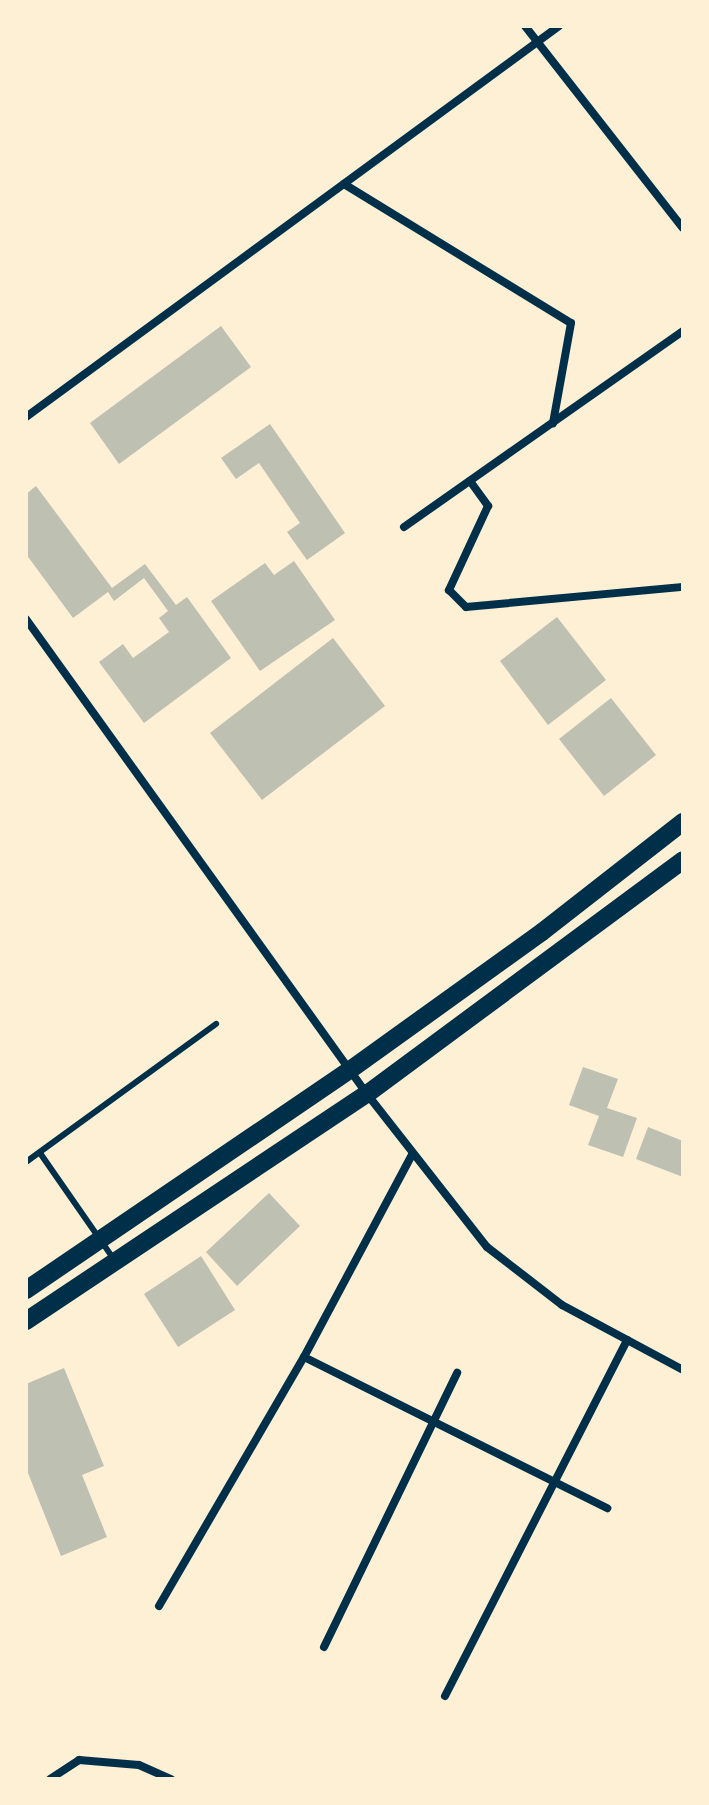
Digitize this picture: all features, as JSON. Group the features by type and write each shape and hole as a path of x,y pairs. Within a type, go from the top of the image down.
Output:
{"main road":[{"path":"26,1290 101,1242 350,1070 542,932 683,822"},
{"path":"26,1321 117,1264 367,1094 683,860"}],"street":[{"path":"525,26 683,228"},
{"path":"26,417 559,26"},
{"path":"344,184 571,323 553,423"},
{"path":"404,527 683,331"},
{"path":"470,481 488,506 449,590 466,607 683,587"},
{"path":"26,619 367,1094 487,1247 562,1305 683,1370"},
{"path":"159,1606 304,1357 412,1155"},
{"path":"445,1696 627,1340"},
{"path":"304,1357 434,1419 607,1508"},
{"path":"324,1647 457,1373"},
{"path":"50,1779 79,1760 139,1765 171,1779"}],"lane":[{"path":"26,1162 216,1024"},
{"path":"40,1153 117,1264"}],"building":[{"path":"221,326 251,367 119,464 90,423"},
{"path":"270,424 345,533 307,560 287,532 300,523 259,463 236,479 221,458"},
{"path":"36,486 112,588 145,564 176,605 187,597 231,658 144,723 99,662 123,644 133,658 169,632 159,618 168,611 144,578 114,601 108,592 73,618 26,554 26,494"},
{"path":"294,561 335,620 260,671 211,601 265,563 274,575"},
{"path":"557,617 606,680 548,725 500,661"},
{"path":"333,638 385,706 262,800 210,733"},
{"path":"611,698 656,755 604,796 559,739"},
{"path":"583,1067 618,1079 607,1108 637,1118 623,1157 588,1145 599,1116 569,1105"},
{"path":"648,1127 683,1141 683,1177 636,1159"},
{"path":"269,1193 300,1226 237,1286 206,1252"},
{"path":"201,1256 235,1310 178,1347 144,1294"},
{"path":"64,1368 104,1466 82,1475 107,1537 61,1556 26,1468 26,1384"}]}
